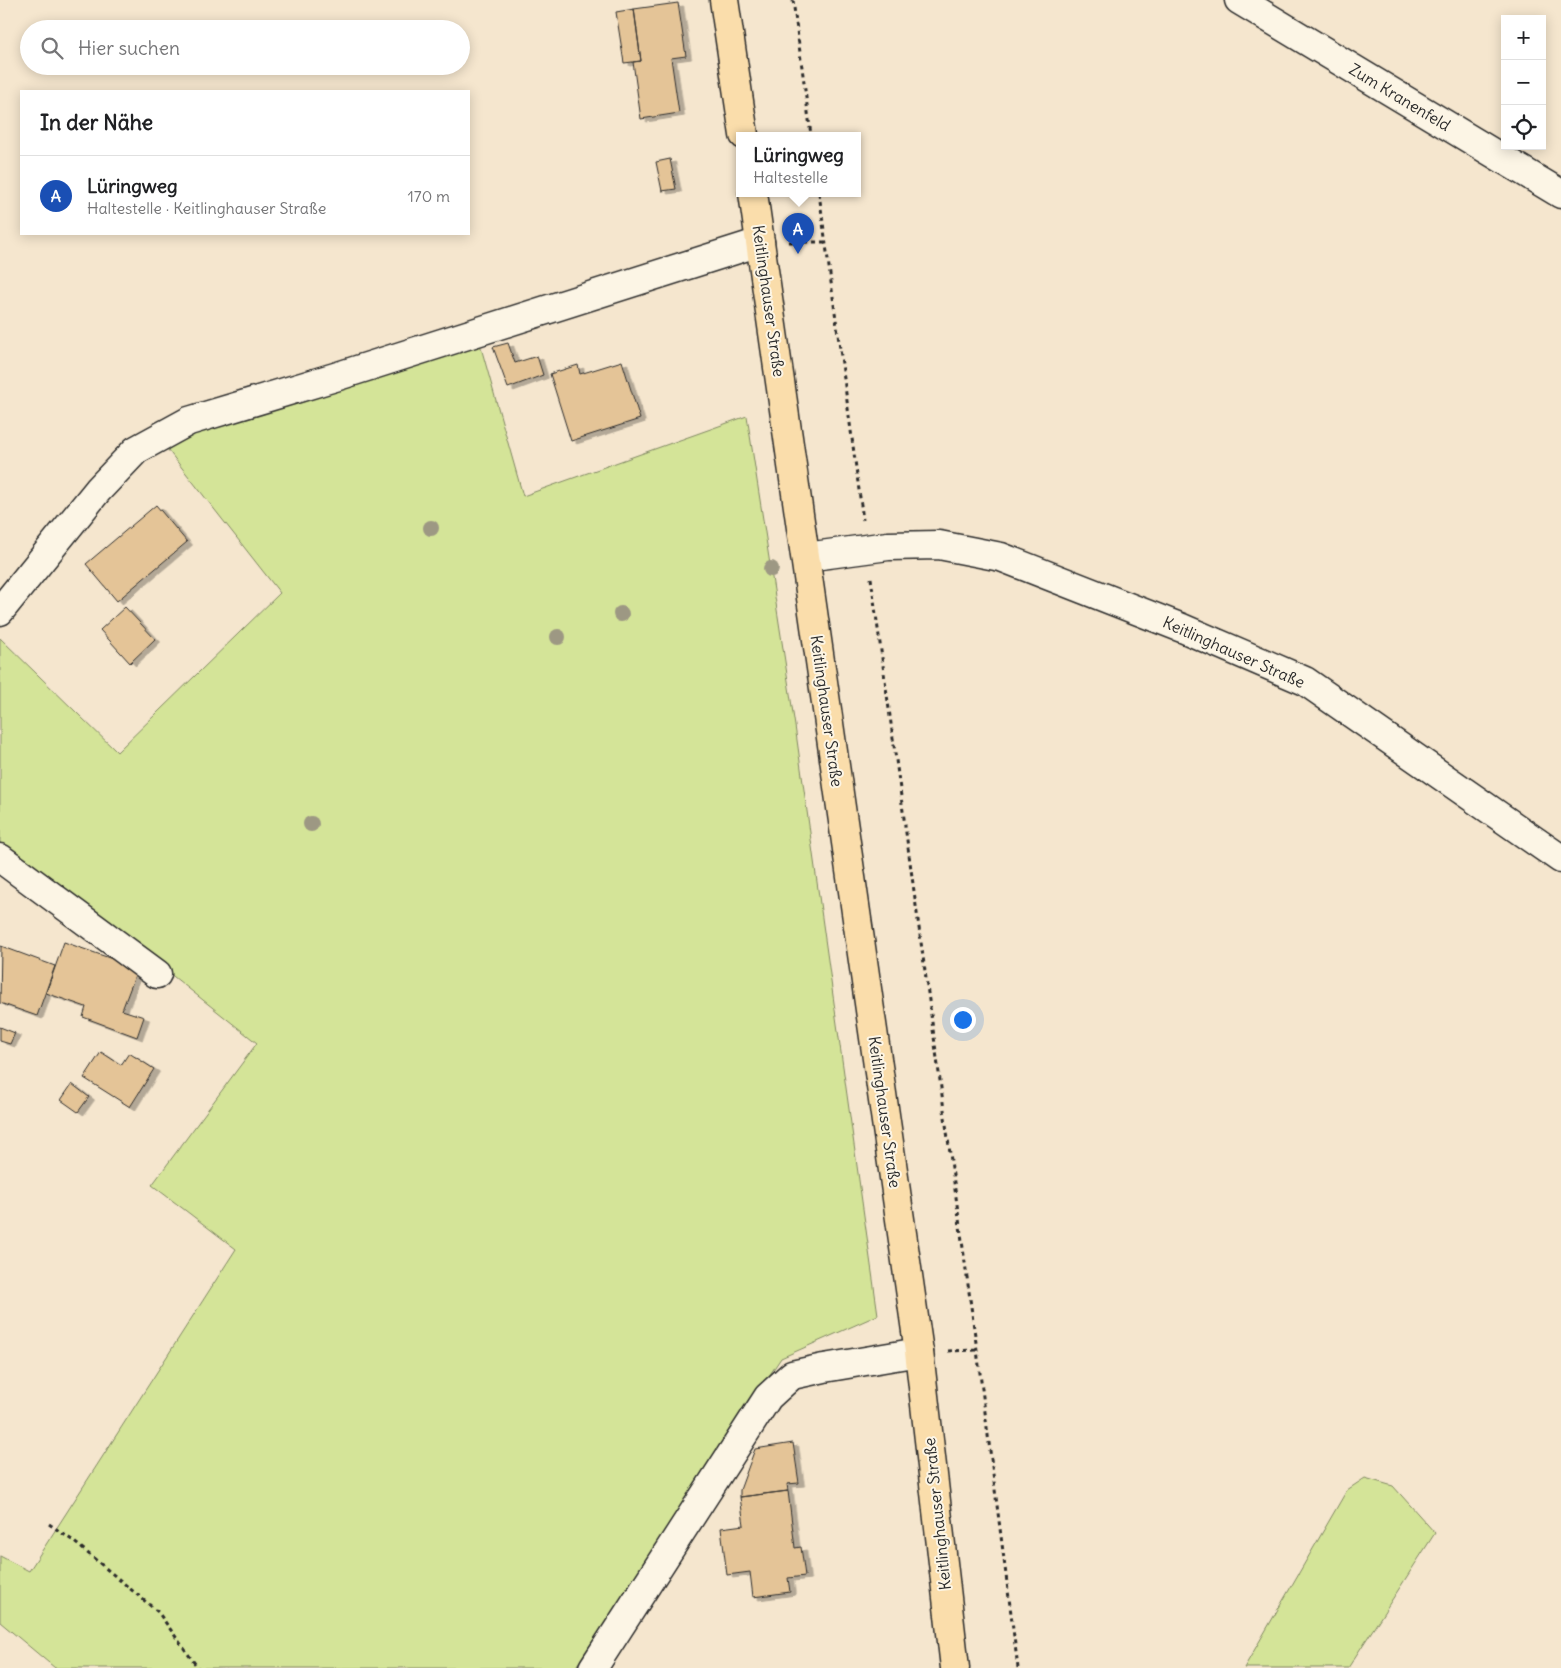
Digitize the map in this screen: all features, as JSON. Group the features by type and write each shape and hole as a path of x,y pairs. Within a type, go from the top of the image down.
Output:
{"main road":[{"path":"724,0 744,132"},
{"name":"Keitlinghauser Straße","path":"754,197 919,1352 955,1668"}],"street":[{"name":"Zum Kranenfeld","path":"1239,0 1561,194"},
{"path":"0,611 98,490 136,450 189,422 760,242"},
{"name":"Keitlinghauser Straße","path":"806,557 867,548 939,545 1001,557 1182,628 1305,681 1561,859"},
{"path":"0,858 157,974"},
{"path":"594,1668 768,1397 792,1375 919,1352"}],"path":[{"path":"792,0 811,132"},
{"path":"820,197 976,1341 1018,1668"},
{"path":"760,242 826,242"},
{"path":"49,1524 72,1540 158,1612 198,1668"}],"green space":[{"path":"480,344 523,496 747,416 795,726 878,1315 781,1358 575,1668 55,1668 0,1622 0,1556 29,1571 236,1249 152,1185 257,1043 154,961 0,850 0,638 117,752 280,593 164,445 187,428"},
{"path":"1365,1478 1393,1486 1435,1533 1348,1668 1244,1668 1347,1490"}],"building":[{"path":"678,3 686,56 671,58 679,113 641,119 633,62 641,61 634,9"},
{"path":"634,9 641,61 624,63 616,12"},
{"path":"670,159 676,189 662,191 656,162"},
{"path":"508,343 515,363 537,356 543,375 508,388 493,347"},
{"path":"622,361 640,419 571,441 550,374 578,365 580,374"},
{"path":"156,505 187,542 117,601 86,564"},
{"path":"125,607 155,639 130,663 100,630"},
{"path":"64,942 138,968 122,1010 144,1017 137,1037 83,1017 86,1007 46,993"},
{"path":"1,946 55,966 37,1016 0,1003"},
{"path":"0,1027 15,1033 10,1044 0,1041"},
{"path":"101,1052 121,1065 129,1053 154,1069 130,1107 84,1078"},
{"path":"72,1084 89,1097 78,1112 61,1100"},
{"path":"793,1443 799,1483 787,1484 788,1491 740,1497 740,1490 755,1449"},
{"path":"788,1491 795,1548 801,1547 805,1576 788,1578 790,1592 753,1597 750,1572 727,1575 721,1528 744,1525 740,1497"}],"place":[{"name":"Lüringweg","path":"798,254"}]}
